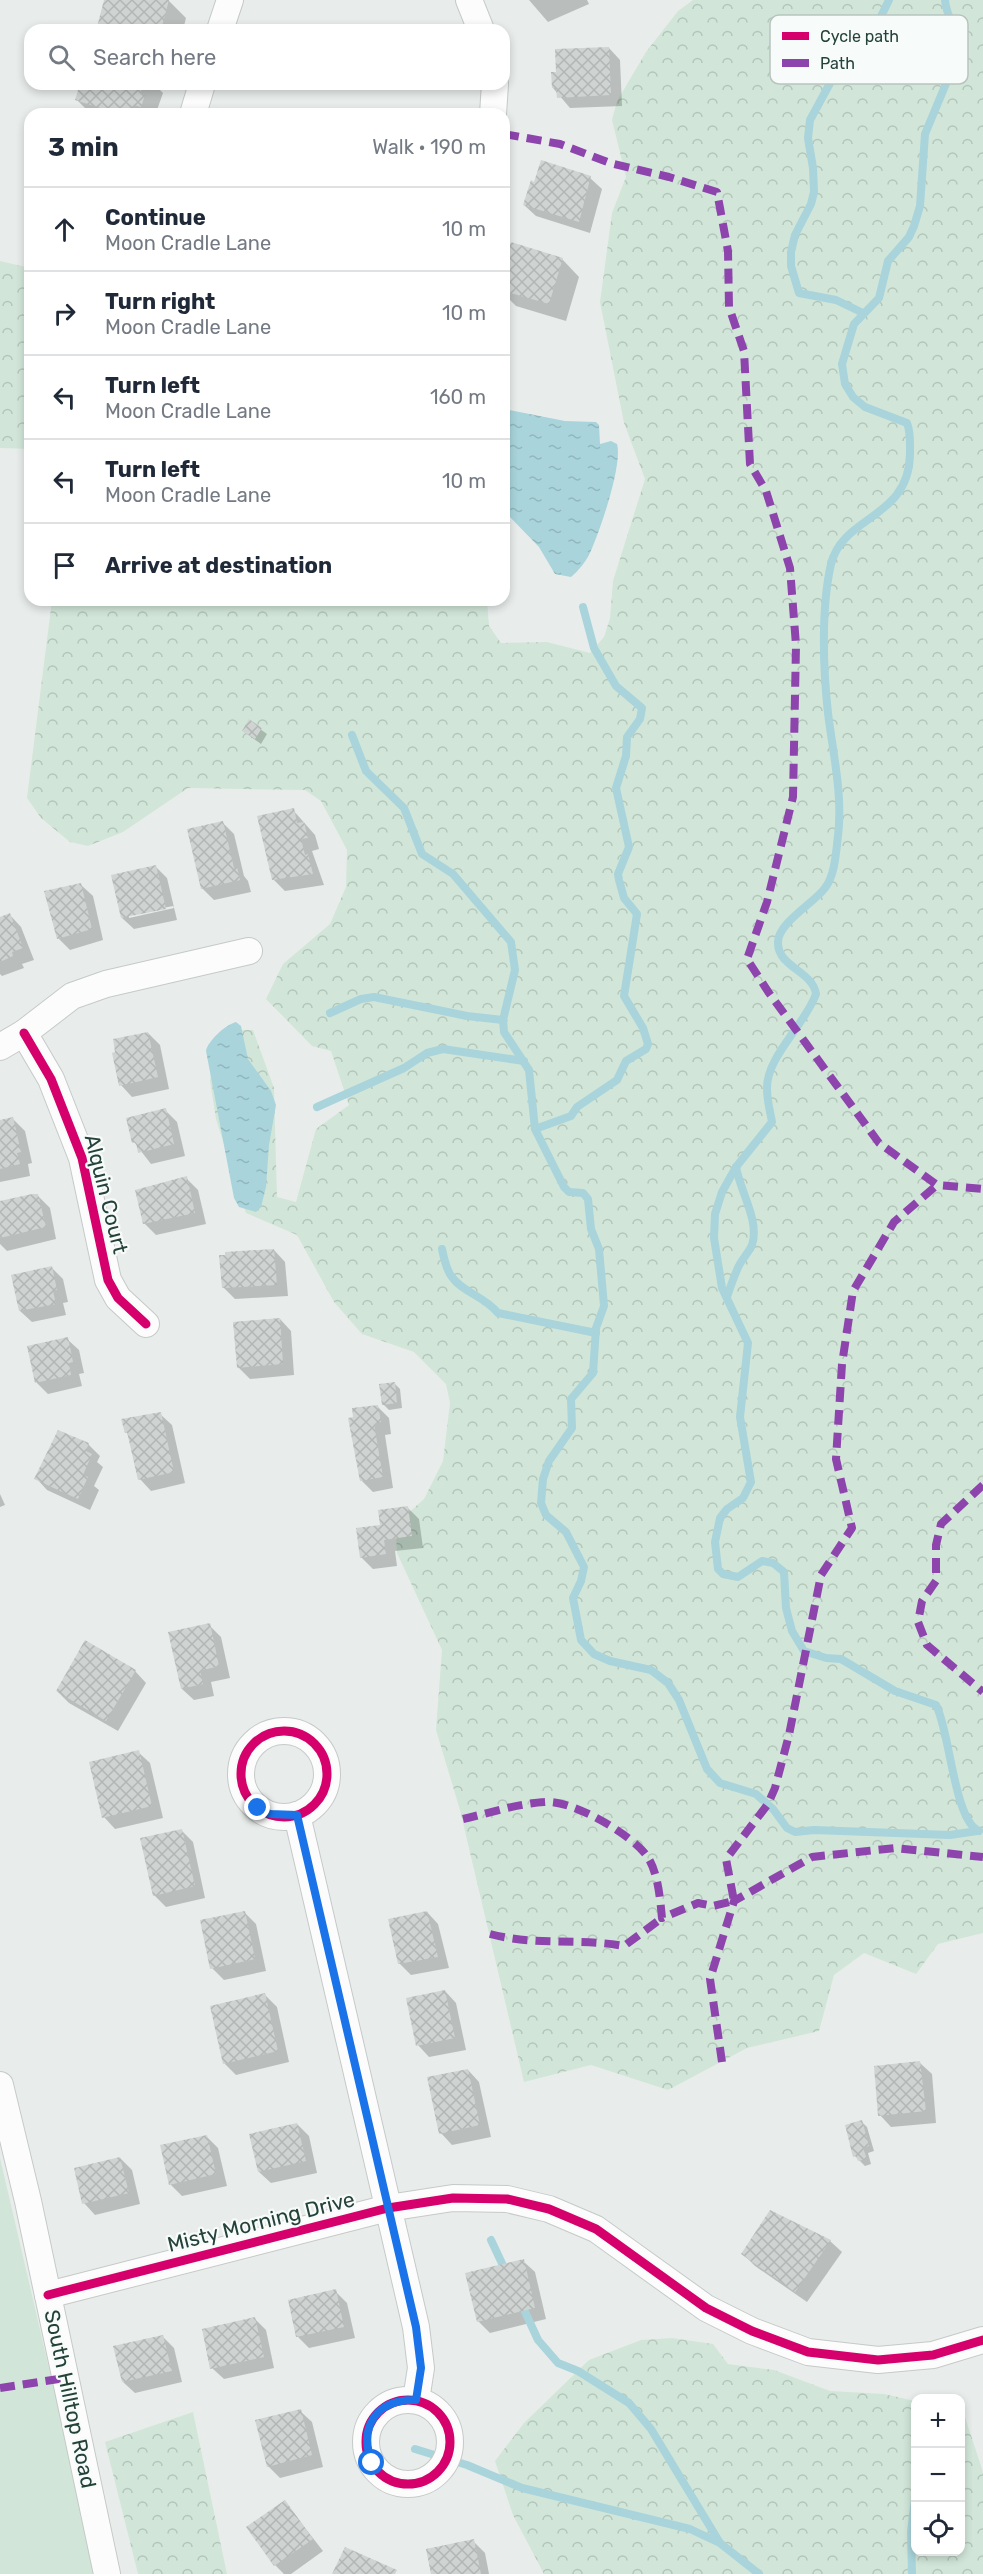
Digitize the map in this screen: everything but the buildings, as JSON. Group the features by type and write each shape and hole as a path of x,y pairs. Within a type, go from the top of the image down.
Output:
{"street":[{"path":"222,24 230,0"},
{"path":"469,0 479,24"},
{"path":"195,108 200,90"},
{"path":"493,108 494,90"},
{"path":"0,1047 24,1033 72,996 106,984 249,951"},
{"name":"Alquin Court","path":"24,1033 51,1079 82,1158 108,1280 118,1298 146,1324"},
{"path":"297,1815 416,2327 421,2368 416,2400"},
{"name":"South Hilltop Road","path":"0,2085 48,2295 107,2574"},
{"name":"Misty Morning Drive","path":"48,2295 388,2208 453,2198 507,2199 549,2209 596,2229 706,2308 753,2331 808,2352 878,2360 933,2355 983,2340"}],"green space":[{"path":"693,0 983,0 983,1933 938,1944 916,1974 864,1953 834,1975 819,2031 747,2048 668,2090 591,2065 524,2082 460,1810 436,1730 442,1650 397,1553 396,1534 405,1516 424,1499 443,1461 450,1403 446,1384 414,1352 362,1334 334,1302 297,1235 246,1213 216,1119 210,1081 215,1040 232,1030 253,1030 274,1088 277,1197 296,1202 316,1129 349,1105 331,1051 312,1046 266,999 283,964 330,924 346,887 347,850 321,801 305,790 188,788 123,832 88,846 70,842 41,818 27,798 51,606 487,606 489,626 501,643 547,642 590,653 604,637 610,618 613,581 645,479 624,423 600,302 612,213 626,177 612,120 617,101 646,52 678,11"},
{"path":"0,261 24,267 24,449 0,448"},
{"path":"0,2158 11,2205 97,2574 0,2574"},
{"path":"672,2338 713,2344 728,2364 774,2370 830,2391 884,2394 911,2400 911,2556 965,2556 965,2417 983,2472 983,2574 544,2574 513,2515 495,2461 524,2423 589,2360 641,2340"},
{"path":"193,2412 227,2574 138,2574 105,2442"}],"water":[{"path":"510,410 565,421 596,422 599,425 600,444 611,441 617,444 617,467 604,516 589,555 581,567 571,577 555,574 539,547 510,517"},
{"path":"236,1022 241,1026 248,1059 271,1091 276,1105 269,1145 266,1187 261,1207 256,1212 239,1207 234,1198 206,1051 218,1034"}],"waterway":[{"path":"882,15 889,0"},
{"path":"945,0 949,15"},
{"path":"830,84 810,120 808,138 814,192 811,204 795,235 791,266 799,293 836,300 863,313"},
{"path":"946,84 925,134 920,206 914,226 909,237 888,261 879,298 854,324 842,364 845,384 853,397 865,407 907,423 910,434 910,454 907,475 899,492 888,504 848,535 838,548 831,564 824,619 824,658 839,805 836,856 831,877 825,888 790,921 780,935 779,950 783,957 809,980 816,994 811,1006 779,1053 768,1077 767,1093 772,1122 736,1167 722,1192 715,1214 714,1238 722,1288 748,1343 740,1417 751,1482 743,1498 727,1509 720,1518 715,1542 718,1569 723,1574 738,1577 762,1561 773,1563 784,1572 786,1608 792,1631 804,1651 826,1658 841,1659 895,1691 936,1705 941,1717 958,1794 971,1824 979,1831"},
{"path":"535,1129 571,1116 577,1107 617,1080 626,1061 646,1049 648,1044 643,1028 624,996 637,914 624,898 619,880 618,874 629,847 616,788 626,756 627,737 640,719 642,708 616,686 594,648 583,607"},
{"path":"352,735 366,771 404,808 422,854 453,874 511,942 515,970 503,1020 504,1032 529,1070 535,1129 564,1187 569,1192 583,1193 588,1199 591,1229 599,1249 604,1306 596,1328 593,1373 571,1399 572,1428 549,1461 543,1479 541,1503 546,1515 566,1532 584,1567 581,1581 573,1598 581,1640 594,1654 610,1661 651,1670 668,1683 679,1700 707,1769 720,1783 756,1794 773,1809 787,1828 795,1832 814,1830 950,1835 977,1831"},
{"path":"330,1013 361,999 374,997 467,1016 503,1020"},
{"path":"317,1107 404,1068 427,1053 443,1049 524,1061"},
{"path":"727,1297 738,1267 752,1245 754,1236 752,1216 736,1167"},
{"path":"442,1249 448,1271 456,1282 498,1313 596,1333"},
{"path":"491,2240 507,2274"},
{"path":"521,2303 538,2340 558,2363 578,2371 629,2403 651,2429 720,2543"},
{"path":"415,2449 467,2465 522,2488 690,2529 720,2543 759,2574"},
{"path":"912,2574 911,2532 915,2502"}],"marked path":[{"path":"510,135 560,144 610,163 669,177 717,192 728,251 729,307 744,351 750,464 766,491 790,568 796,645 793,797 767,902 747,959 769,993 879,1143 937,1185 983,1189"},
{"path":"463,1819 534,1803 556,1803 569,1806 614,1828 647,1856 656,1877 662,1918 698,1903 713,1906 734,1901 726,1859 768,1804 775,1788 789,1735 821,1575 852,1528 836,1459 842,1364 853,1291 894,1222 937,1185"},
{"path":"983,1485 941,1524 936,1545 936,1581 922,1601 918,1622 927,1645 983,1692"},
{"path":"722,2062 710,1979 734,1901 812,1857 895,1848 983,1857"},
{"path":"490,1934 524,1940 591,1942 624,1946 662,1918"},
{"path":"0,2388 65,2378"}],"cycle path":[{"path":"24,1033 51,1079 82,1158 108,1280 118,1298 146,1324"},
{"path":"284,1731 308,1738 320,1750 327,1774 320,1798 308,1810 284,1817 260,1810 248,1798 241,1774 248,1750 260,1738 284,1731"},
{"path":"48,2295 388,2208 453,2198 507,2199 549,2209 596,2229 706,2308 752,2331 808,2352 878,2360 933,2355 983,2340"},
{"path":"408,2400 424,2403 443,2419 450,2442 447,2458 431,2477 408,2484 392,2481 373,2465 366,2442 369,2426 385,2407 408,2400"}],"route":[{"path":"258,1808 270,1814 297,1815 416,2327 421,2368 416,2400 402,2400 389,2404 378,2412 370,2423 366,2436 367,2450 372,2463"}]}
